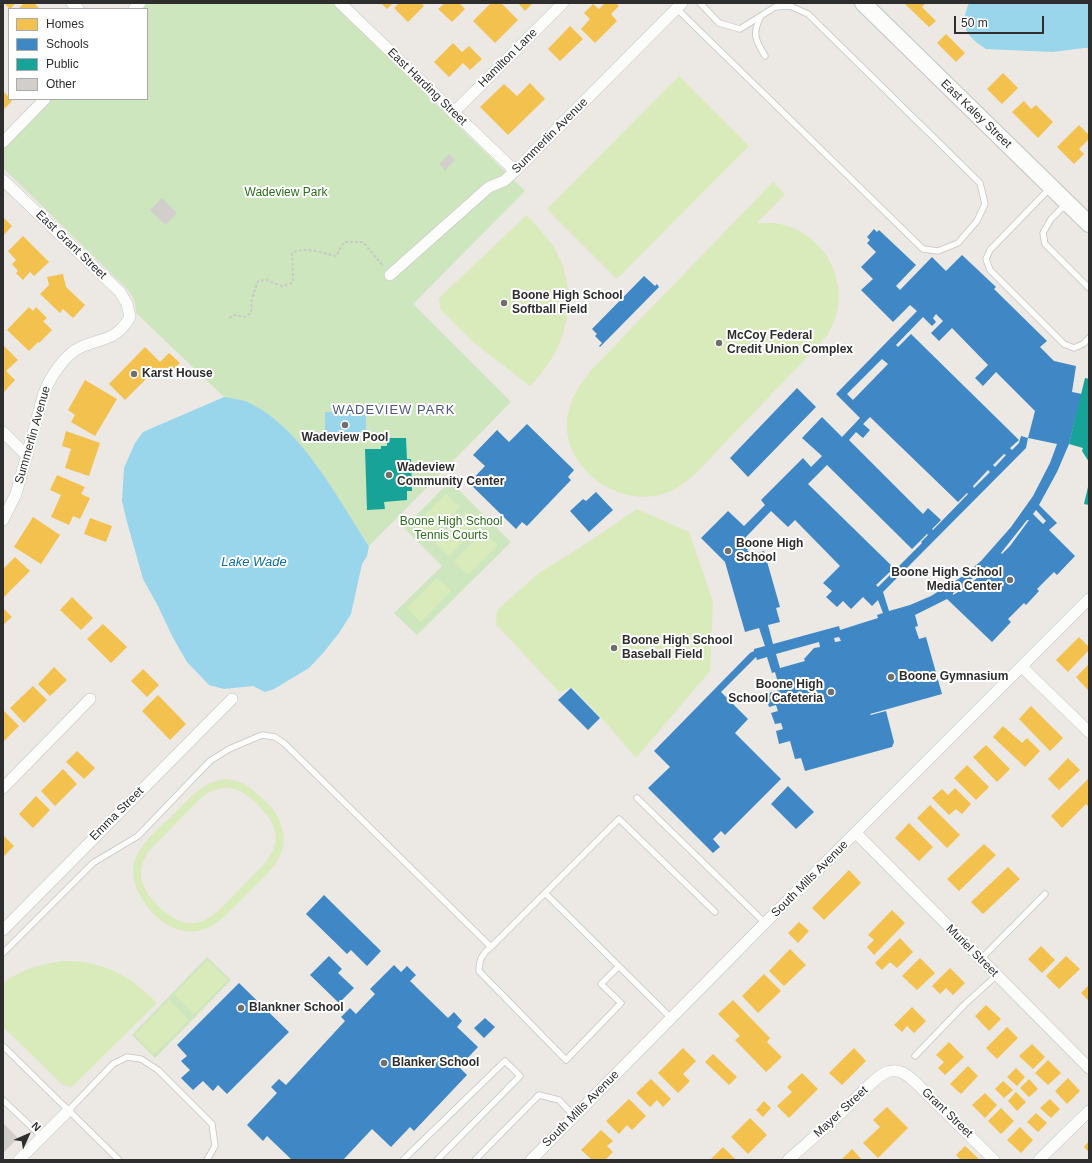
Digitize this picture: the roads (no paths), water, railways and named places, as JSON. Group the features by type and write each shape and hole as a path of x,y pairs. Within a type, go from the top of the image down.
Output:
{"street":[{"name":"East Harding Street","path":"340,3 516,171"},
{"name":"Hamilton Lane","path":"454,113 562,3"},
{"name":"East Kaley Street","path":"863,3 1089,224"},
{"name":"Summerlin Avenue","path":"390,275 489,187 504,181 516,171 679,6"},
{"path":"3,142 44,100"},
{"name":"East Grant Street","path":"3,180 120,292 127,304 130,317"},
{"name":"Summerlin Avenue","path":"3,520 16,494 44,392 49,381 69,356 80,347 118,333 130,317"},
{"path":"3,432 27,456"},
{"name":"South Mills Avenue","path":"531,1160 765,923 1089,599"},
{"path":"1022,667 1089,732"},
{"path":"3,788 90,699"},
{"name":"Emma Street","path":"3,930 232,699"},
{"name":"Muriel Street","path":"856,833 1089,1068"},
{"name":"Mayer Street","path":"788,1160 841,1114 879,1077 887,1072 897,1071"},
{"name":"Grant Street","path":"897,1071 907,1075 914,1081 994,1160"},
{"path":"19,1160 68,1111"},
{"path":"1039,1160 1089,1111"}],"lane":[{"path":"679,6 924,249 938,251 958,243 976,222 985,204 980,183 808,14 790,6 775,7 740,29 719,23 700,3"},
{"path":"761,16 755,27 755,36 759,48 765,56"},
{"path":"1051,187 990,250 986,259 990,270 1064,344 1074,348 1083,344 1089,338"},
{"path":"1067,203 1051,219 1043,233 1045,244 1089,288"},
{"path":"3,953 93,863 138,836 210,761 229,749 262,735 275,737 285,744 492,947"},
{"path":"637,798 765,923"},
{"path":"619,966 601,984 621,1003 566,1060 479,971 481,956 492,947 619,819 715,912"},
{"path":"545,893 671,1018"},
{"path":"981,959 1044,894"},
{"path":"915,1056 964,1005 997,975"},
{"path":"3,1046 119,1160"},
{"path":"68,1111 113,1064 127,1057 141,1059 158,1070 212,1124 214,1146 207,1160"},
{"path":"403,1160 505,1061 520,1076 437,1160"},
{"path":"475,1160 539,1095 559,1100 574,1116"},
{"path":"3,1100 42,1137"}],"water":[{"path":"969,3 1089,3 1089,48 1053,52 986,49 974,40 966,30 965,18"},
{"name":"Lake Wade","path":"224,397 245,401 265,412 300,444 316,464 369,546 367,556 362,564 351,614 339,633 309,668 274,689 265,692 253,686 224,689 209,685 187,662 143,579 122,501 124,468 135,443 143,432"},
{"name":"Wadeview Pool","path":"325,412 366,412 366,437 325,437"}],"place":[{"name":"Boone High School Softball Field","path":"504,303"},
{"name":"McCoy Federal Credit Union Complex","path":"719,343"},
{"name":"Karst House","path":"134,374"},
{"name":"Wadeview Pool","path":"345,425"},
{"name":"Wadeview Community Center","path":"389,475"},
{"name":"Boone High School","path":"728,551"},
{"name":"Boone High School Media Center","path":"1010,580"},
{"name":"Boone High School Baseball Field","path":"614,648"},
{"name":"Boone Gymnasium","path":"891,677"},
{"name":"Boone High School Cafeteria","path":"831,692"},
{"name":"Blankner School","path":"241,1008"},
{"name":"Blanker School","path":"384,1063"}],"district":[{"name":"WADEVIEW PARK","path":"394,410"}],"park label":[{"name":"Wadeview Park","path":"286,193"},
{"name":"Boone High School Tennis Courts","path":"451,529"}]}
